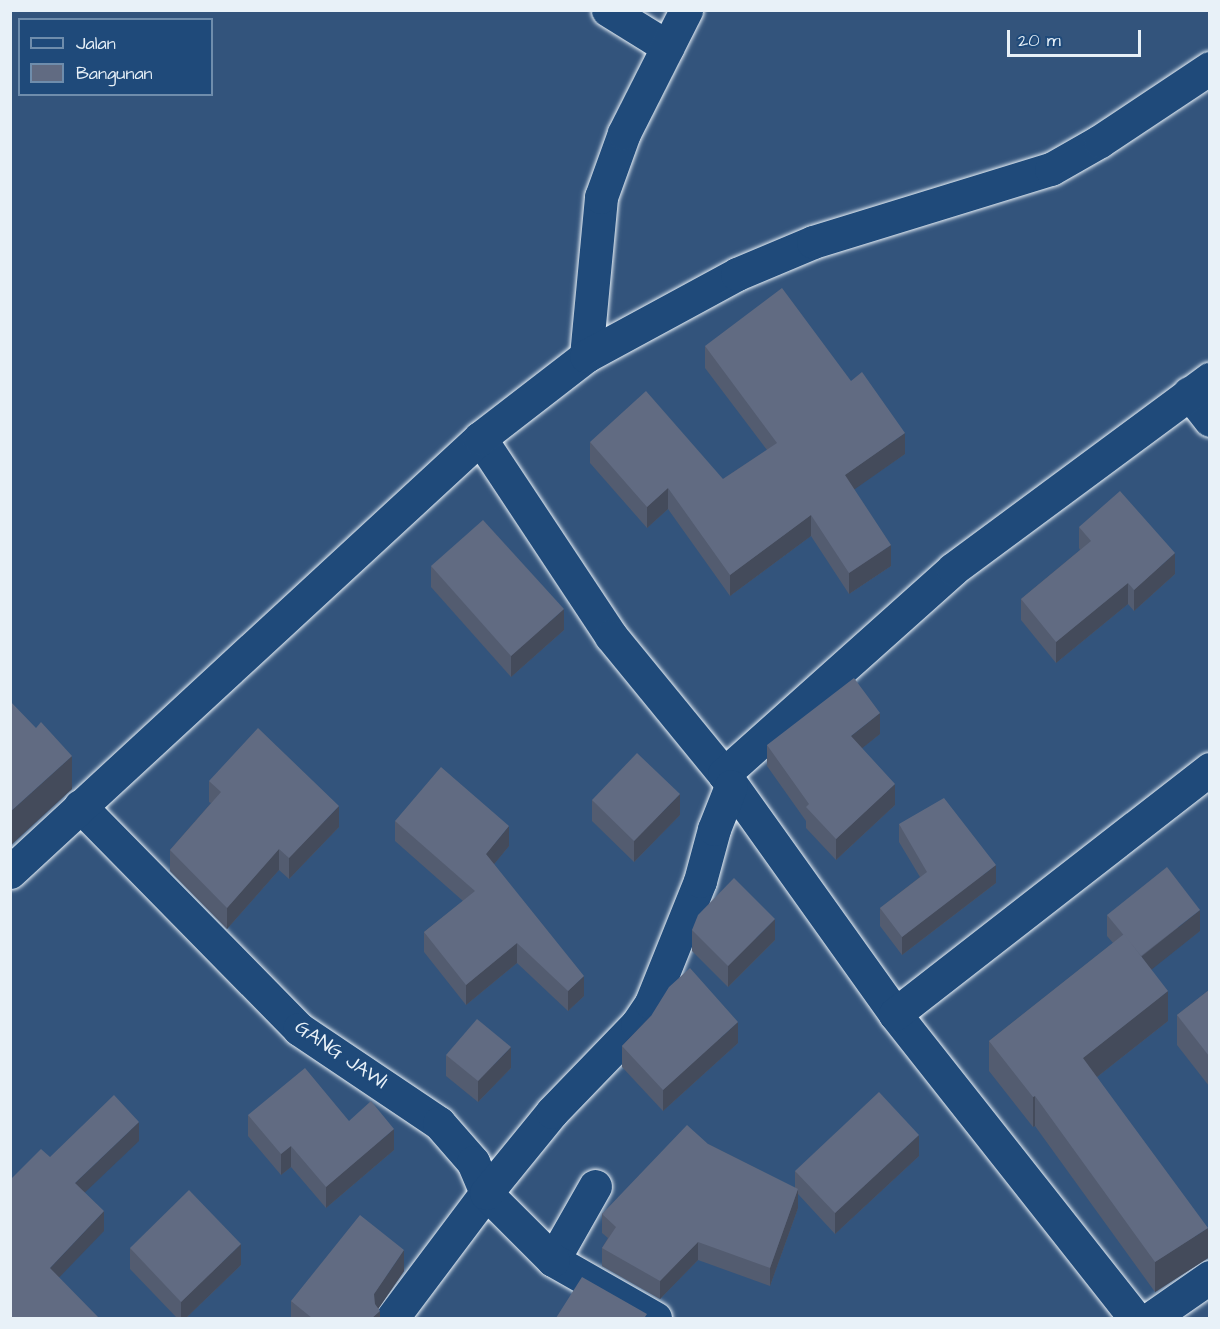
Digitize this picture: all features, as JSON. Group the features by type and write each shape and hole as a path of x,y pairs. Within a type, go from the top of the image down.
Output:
{"street":[{"path":"608,10 668,47"},
{"path":"586,356 601,196 624,133 686,10"},
{"path":"10,872 480,438 586,356 737,274 813,242 1051,170 1209,68"},
{"path":"392,1318 486,1194 552,1112 637,1024 651,1004 700,881 727,780 953,568 1199,386 1209,420"},
{"path":"480,438 611,636 727,780 895,1014 1135,1318"},
{"path":"895,1014 1209,769"},
{"name":"GANG JAWI","path":"80,806 299,1029 439,1123 472,1162 486,1194"},
{"path":"553,1260 595,1186"},
{"path":"486,1194 553,1260 655,1318"},
{"path":"1151,1318 1209,1277"}],"building":[{"path":"782,288 851,381 862,372 905,433 845,475 891,545 849,573 811,515 730,575 668,488 647,507 590,442 646,391 723,479 777,443 705,346"},
{"path":"1120,491 1175,553 1134,590 1128,583 1056,642 1021,599 1091,541 1079,527"},
{"path":"483,520 564,609 511,656 431,566"},
{"path":"854,678 880,713 851,736 895,784 836,839 806,807 809,804 767,745"},
{"path":"10,701 36,728 41,722 72,756 10,812"},
{"path":"258,728 339,806 289,858 279,849 227,908 170,850 221,792 209,781"},
{"path":"637,753 680,794 634,841 592,800"},
{"path":"441,767 509,826 486,854 584,976 568,991 517,943 466,985 424,932 475,891 395,821"},
{"path":"944,798 996,865 902,937 880,908 927,872 899,824"},
{"path":"1167,867 1200,910 1141,956 1107,915"},
{"path":"734,878 775,919 728,966 692,930 698,915"},
{"path":"1124,934 1168,991 1083,1058 1208,1228 1155,1262 1035,1096 1033,1097 989,1041"},
{"path":"690,968 738,1022 663,1090 622,1046 651,1016 669,987"},
{"path":"1209,990 1209,1056 1177,1015"},
{"path":"477,1019 511,1047 478,1081 446,1055"},
{"path":"305,1068 349,1121 371,1101 394,1129 326,1187 291,1146 281,1154 248,1115"},
{"path":"879,1092 919,1135 835,1213 795,1171"},
{"path":"114,1095 139,1122 75,1183 104,1211 50,1268 99,1318 10,1318 10,1180 41,1149 50,1157"},
{"path":"687,1125 708,1144 798,1189 770,1268 698,1242 660,1281 602,1248 616,1227 602,1214"},
{"path":"189,1190 241,1244 181,1302 130,1248"},
{"path":"360,1215 404,1250 374,1294 375,1304 380,1311 372,1318 312,1318 291,1301"},
{"path":"582,1277 647,1314 645,1317 649,1318 556,1318"}]}
